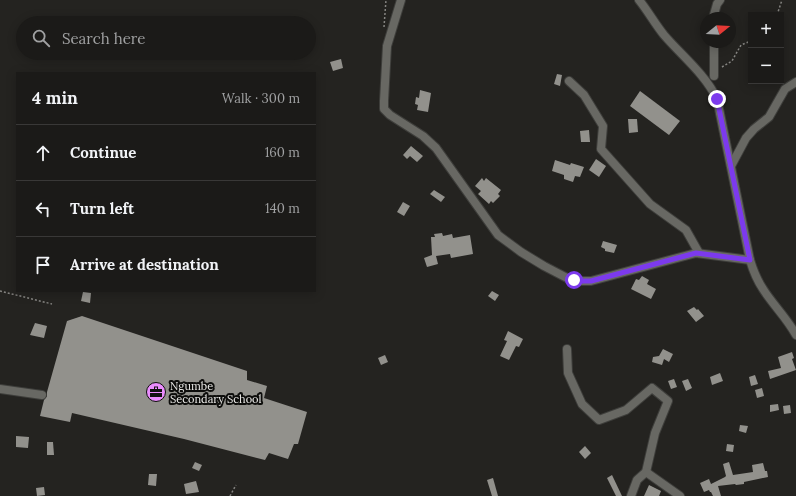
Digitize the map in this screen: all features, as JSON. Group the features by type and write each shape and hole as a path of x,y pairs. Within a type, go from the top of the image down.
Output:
{"street":[{"path":"401,0 387,46 384,109 390,115 424,136 436,148 481,209 494,230 501,237 544,266 569,279 582,281 606,277 699,253 750,260"},
{"path":"638,0 664,35 699,73 714,92 717,99 732,166 750,260 754,273 763,289 794,325 796,335"},
{"path":"715,12 720,0"},
{"path":"714,48 714,76"},
{"path":"569,81 584,95 603,126 601,149 650,204 686,230 699,253"},
{"path":"732,166 746,138 754,129 769,117 785,89 796,82"},
{"path":"567,349 568,373 582,404 599,420 626,410 652,388 668,401 655,433 646,472 637,480 631,496"},
{"path":"0,389 42,395"},
{"path":"646,472 680,496"}],"path":[{"path":"778,12 782,0"},
{"path":"714,76 718,70 732,61 741,45 748,42"},
{"path":"0,291 52,304"},
{"path":"230,496 236,485"}],"building":[{"path":"341,59 343,68 333,71 330,62"},
{"path":"557,74 562,75 560,86 554,84"},
{"path":"420,90 431,93 428,112 417,110 418,105 415,104 416,97 419,98"},
{"path":"640,91 680,121 669,135 630,106"},
{"path":"628,119 637,119 638,132 629,133"},
{"path":"589,130 590,142 581,142 580,131"},
{"path":"411,146 423,156 417,162 410,156 407,159 403,155"},
{"path":"596,159 606,166 599,177 589,170"},
{"path":"555,160 570,165 571,163 584,167 580,177 575,176 573,182 564,179 564,175 552,171"},
{"path":"482,178 484,181 486,178 501,190 498,194 500,196 493,203 491,201 489,204 478,194 481,191 475,186"},
{"path":"434,190 445,197 441,202 430,194"},
{"path":"403,202 410,206 404,216 397,212"},
{"path":"442,233 443,236 452,234 453,238 470,235 473,254 451,258 450,254 436,256 438,264 427,267 424,258 432,255 431,237 435,237 434,234"},
{"path":"603,241 617,245 614,253 605,251 605,249 601,247"},
{"path":"642,276 649,280 647,284 656,289 651,299 631,289 636,279 639,280"},
{"path":"492,291 499,295 495,301 488,296"},
{"path":"83,292 91,293 90,303 81,301"},
{"path":"694,307 704,316 696,322 687,311"},
{"name":"Ngumbe Secondary School","path":"82,316 247,371 247,380 267,386 264,398 307,412 298,444 294,444 288,459 269,453 265,460 184,439 72,413 70,422 40,416 44,400 47,396 67,321"},
{"path":"35,323 47,326 44,338 30,335"},
{"path":"508,331 523,339 519,347 516,346 509,360 500,356 507,341 504,340"},
{"path":"663,349 673,354 669,362 664,359 662,365 652,362 653,357 659,356"},
{"path":"792,352 794,358 792,359 796,370 770,379 768,371 781,368 778,357"},
{"path":"385,355 388,362 381,365 378,358"},
{"path":"720,373 723,381 712,385 710,377"},
{"path":"755,375 758,384 751,386 749,377"},
{"path":"674,379 677,387 671,389 668,381"},
{"path":"688,379 692,388 686,391 682,381"},
{"path":"762,388 764,396 757,398 755,390"},
{"path":"778,404 779,410 770,412 770,405"},
{"path":"790,405 791,413 784,414 783,406"},
{"path":"740,425 748,426 746,433 739,431"},
{"path":"16,436 29,437 28,448 16,447"},
{"path":"47,442 53,442 54,455 47,455"},
{"path":"727,444 734,445 733,452 726,451"},
{"path":"585,446 591,453 585,459 579,452"},
{"path":"195,462 202,465 199,471 192,468"},
{"path":"729,462 733,475 753,472 752,465 763,463 768,477 744,482 744,484 718,486 721,496 713,496 709,490 704,492 700,483 709,479 711,484 725,477 723,464"},
{"path":"149,474 157,474 156,486 148,485"},
{"path":"612,475 622,496 616,496 607,478"},
{"path":"493,478 498,496 492,496 487,480"},
{"path":"196,481 199,492 186,494 184,484"},
{"path":"649,485 661,491 659,496 644,496"},
{"path":"44,487 45,495 37,496 36,488"}],"place":[{"name":"Ngumbe Secondary School","path":"156,392"}],"route":[{"path":"574,280 591,281 696,253 750,260 717,99"}]}
